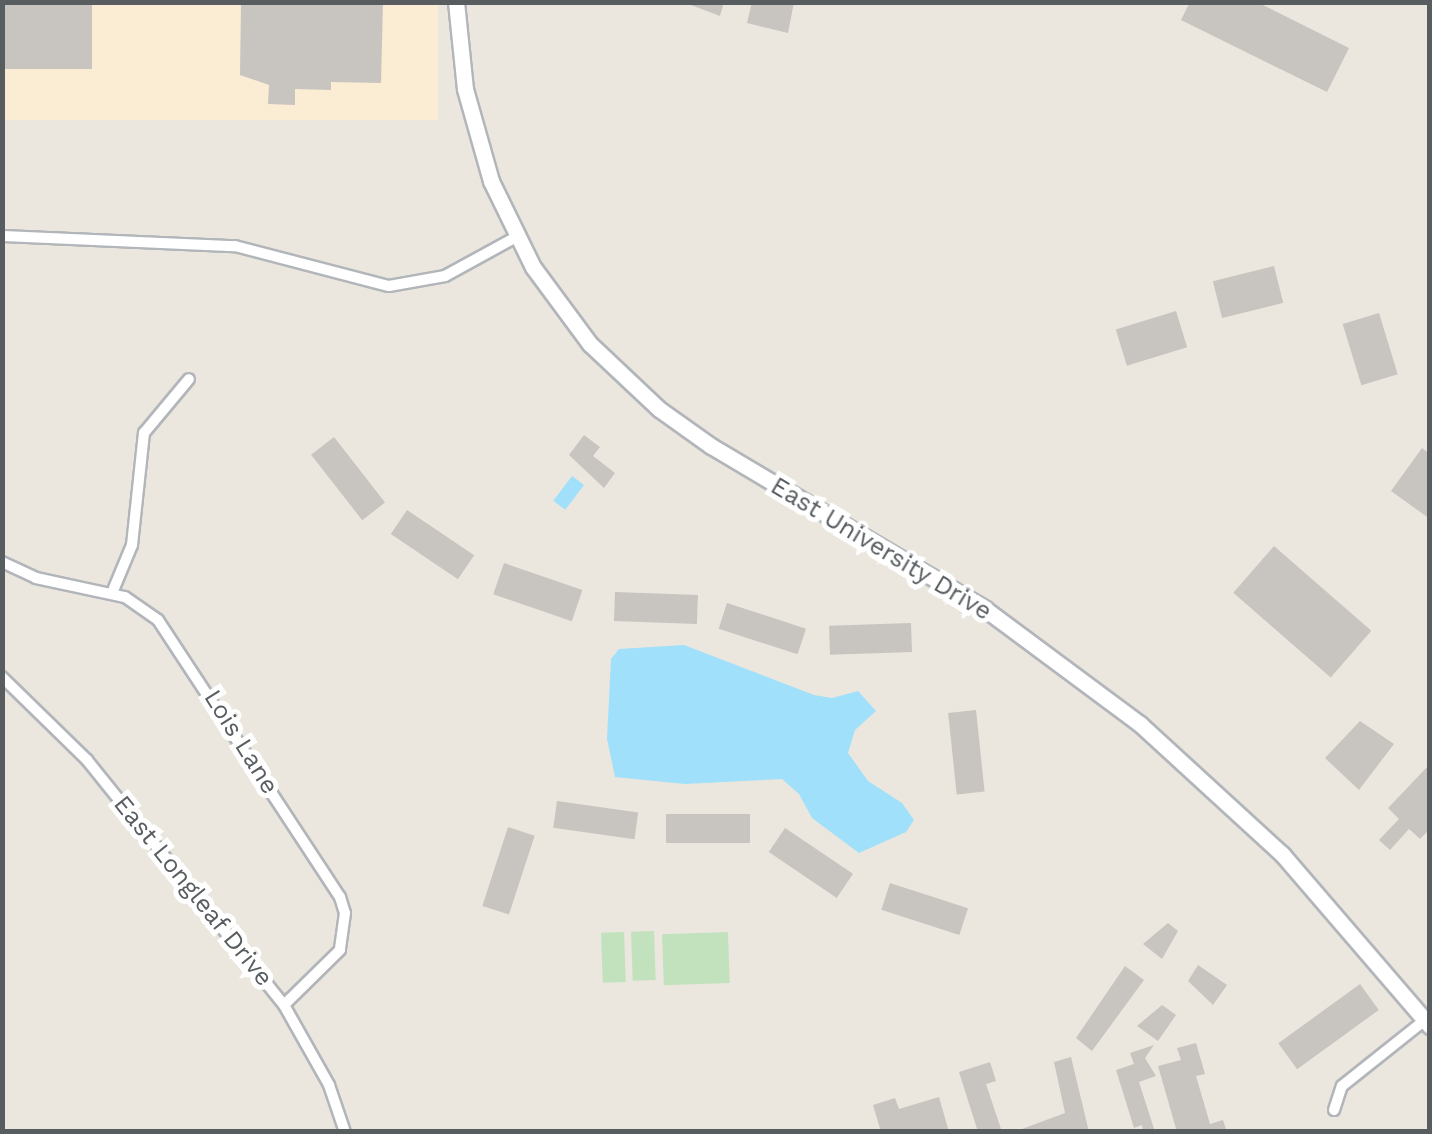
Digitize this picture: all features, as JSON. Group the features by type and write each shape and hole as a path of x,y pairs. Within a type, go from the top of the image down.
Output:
{"main road":[{"name":"East University Drive","path":"456,2 465,89 491,181 518,236 590,344 659,409 737,464 985,609 1140,724 1282,854 1427,1023"}],"street":[{"path":"2,236 235,246 389,286 445,276 518,236"},
{"path":"112,593 132,545 144,433 188,379"},
{"name":"Lois Lane","path":"2,562 36,578 112,593 143,609 175,638 340,897 345,913 340,950 284,1005"},
{"name":"East Longleaf Drive","path":"2,677 87,760 284,1005 315,1057 344,1132"},
{"path":"1334,1110 1342,1086 1427,1023"}],"shaded area":[{"path":"2,3 438,3 438,120 2,120"}],"green space":[{"path":"654,931 656,980 633,981 631,932"},
{"path":"624,932 626,982 603,983 601,933"},
{"path":"728,932 730,983 664,985 662,934"}],"water":[{"path":"572,476 584,485 565,510 553,501"},
{"path":"684,645 814,695 832,698 858,691 876,711 855,730 848,753 868,781 902,803 914,820 906,832 859,853 812,818 799,794 782,779 685,784 615,777 607,739 611,659 619,649"}],"building":[{"path":"2,2 92,2 92,69 2,69"},
{"path":"241,2 383,2 381,83 331,82 331,90 295,89 295,105 268,104 269,85 240,75"},
{"path":"683,2 724,2 720,16"},
{"path":"752,2 794,2 788,33 747,23"},
{"path":"1190,2 1257,2 1349,48 1327,92 1181,20"},
{"path":"1274,266 1283,303 1222,318 1213,281"},
{"path":"1176,311 1187,347 1127,366 1116,329"},
{"path":"1379,313 1398,374 1361,385 1343,324"},
{"path":"584,435 600,447 593,456 615,473 604,488 569,455"},
{"path":"334,437 385,502 362,520 311,455"},
{"path":"1422,448 1430,454 1430,519 1391,491"},
{"path":"407,510 474,555 458,579 391,534"},
{"path":"1274,546 1371,631 1331,677 1233,593"},
{"path":"504,563 582,590 572,621 493,594"},
{"path":"615,592 698,595 697,624 614,621"},
{"path":"727,603 806,629 798,654 719,629"},
{"path":"911,623 912,652 830,655 829,626"},
{"path":"976,710 985,792 957,794 948,713"},
{"path":"1360,721 1394,744 1359,790 1325,758"},
{"path":"1430,764 1430,829 1420,839 1409,829 1390,850 1379,840 1399,819 1388,808"},
{"path":"557,801 638,812 634,839 553,828"},
{"path":"666,814 750,814 750,843 666,843"},
{"path":"508,827 535,836 509,915 482,906"},
{"path":"785,828 853,874 837,898 769,852"},
{"path":"890,883 968,908 959,935 881,910"},
{"path":"1168,923 1178,931 1162,959 1143,944"},
{"path":"1198,965 1227,985 1213,1005 1188,981"},
{"path":"1125,966 1144,980 1092,1051 1076,1038"},
{"path":"1360,984 1379,1010 1297,1069 1278,1043"},
{"path":"1162,1005 1176,1015 1158,1041 1137,1026"},
{"path":"1196,1043 1205,1074 1196,1076 1210,1124 1223,1120 1227,1132 1177,1132 1158,1066 1181,1060 1177,1048"},
{"path":"1154,1045 1145,1058 1156,1076 1139,1082 1155,1132 1143,1132 1142,1125 1134,1128 1116,1070 1134,1064 1130,1053"},
{"path":"1071,1057 1089,1132 1014,1132 1065,1113 1054,1062"},
{"path":"990,1062 996,1081 986,1084 1002,1132 978,1132 959,1072"},
{"path":"939,1097 949,1132 881,1132 873,1105 895,1098 899,1109"}]}
